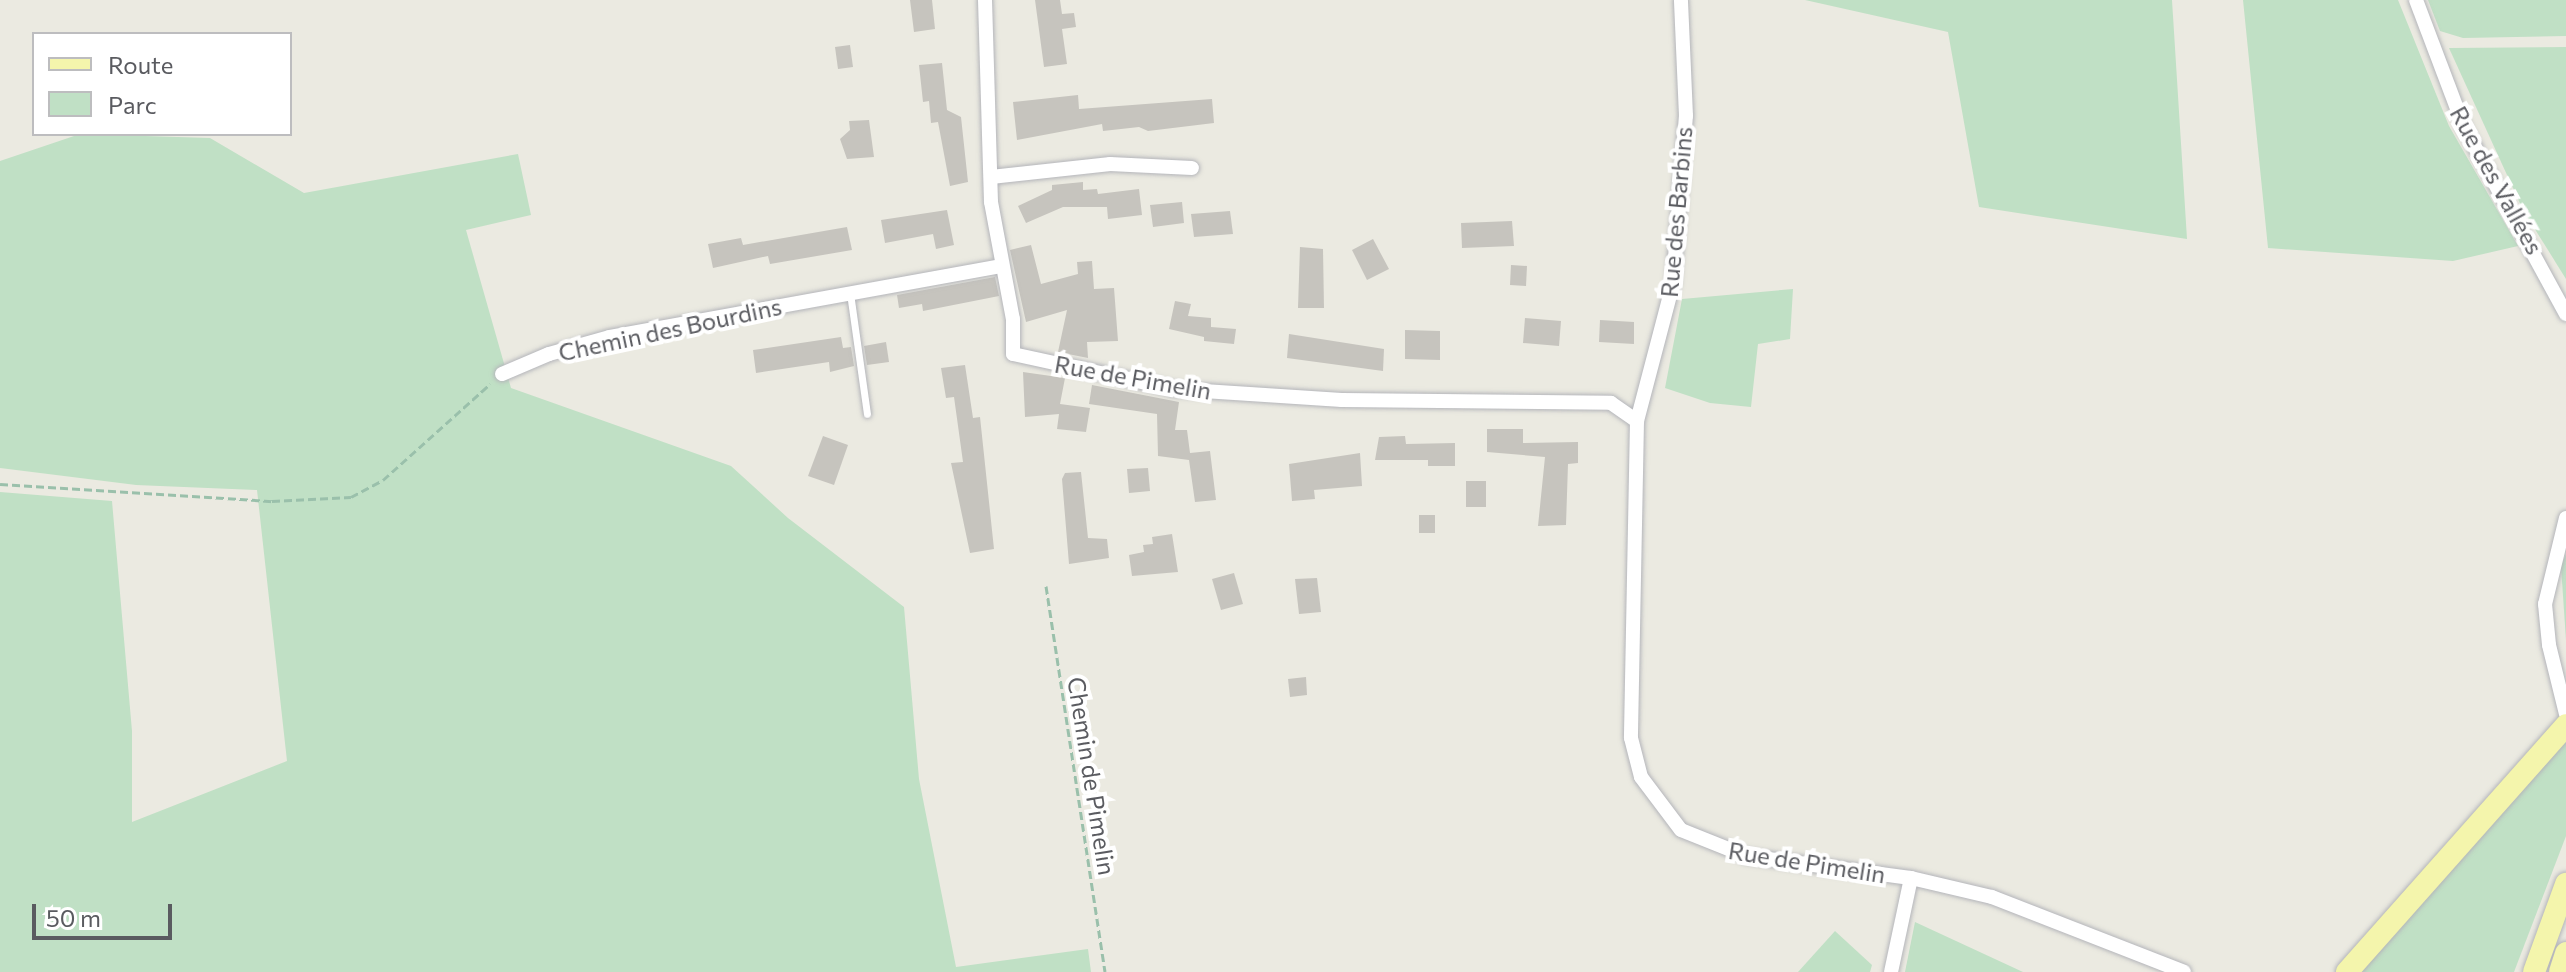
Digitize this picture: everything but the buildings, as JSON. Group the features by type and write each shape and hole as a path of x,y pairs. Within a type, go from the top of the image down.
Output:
{"main road":[{"path":"2347,972 2566,725"},
{"path":"2534,972 2566,884"},
{"path":"2560,972 2566,953"}],"street":[{"name":"Rue de Pimelin","path":"985,0 991,177 1001,266 1013,319 1013,354 1084,372 1173,389 1254,396 1611,403 1643,398"},
{"name":"Rue des Barbins","path":"1637,421 1673,284 1683,186 1681,0"},
{"name":"Rue des Vallées","path":"2416,0 2464,127 2566,314"},
{"path":"991,177 1110,164 1192,168"},
{"name":"Chemin des Bourdins","path":"502,374 549,354 610,337 1001,266"},
{"path":"1611,403 1637,421"},
{"name":"Rue de Pimelin","path":"1637,421 1631,738 1641,777 1655,802 1681,830 1746,856 1911,878 2054,918 2184,972"},
{"path":"2566,518 2545,604 2549,645 2566,714"},
{"path":"1891,972 1911,878"}],"lane":[{"path":"850,293 867,414"}],"path":[{"path":"0,484 272,501 351,497 383,480 502,374"},
{"name":"Chemin de Pimelin","path":"1046,586 1105,972"}],"green space":[{"path":"1805,0 2172,0 2187,239 1979,207 1948,32"},
{"path":"2243,0 2398,0 2449,126 2518,246 2453,261 2268,248"},
{"path":"2428,0 2566,0 2566,36 2463,38 2440,31"},
{"path":"2566,47 2566,279 2523,210 2449,48"},
{"path":"74,136 210,138 304,193 518,154 531,215 466,230 511,388 731,466 788,518 904,607 919,779 956,967 1088,949 1091,972 0,972 0,492 112,501 132,731 132,822 287,761 257,490 136,485 0,468 0,161"},
{"path":"1793,289 1790,339 1758,344 1751,407 1710,403 1665,388 1682,299"},
{"path":"2566,554 2566,640 2561,566"},
{"path":"2566,739 2566,836 2514,972 2356,972"},
{"path":"1915,922 2023,972 1905,972"},
{"path":"1835,931 1872,965 1870,972 1798,972"}]}
